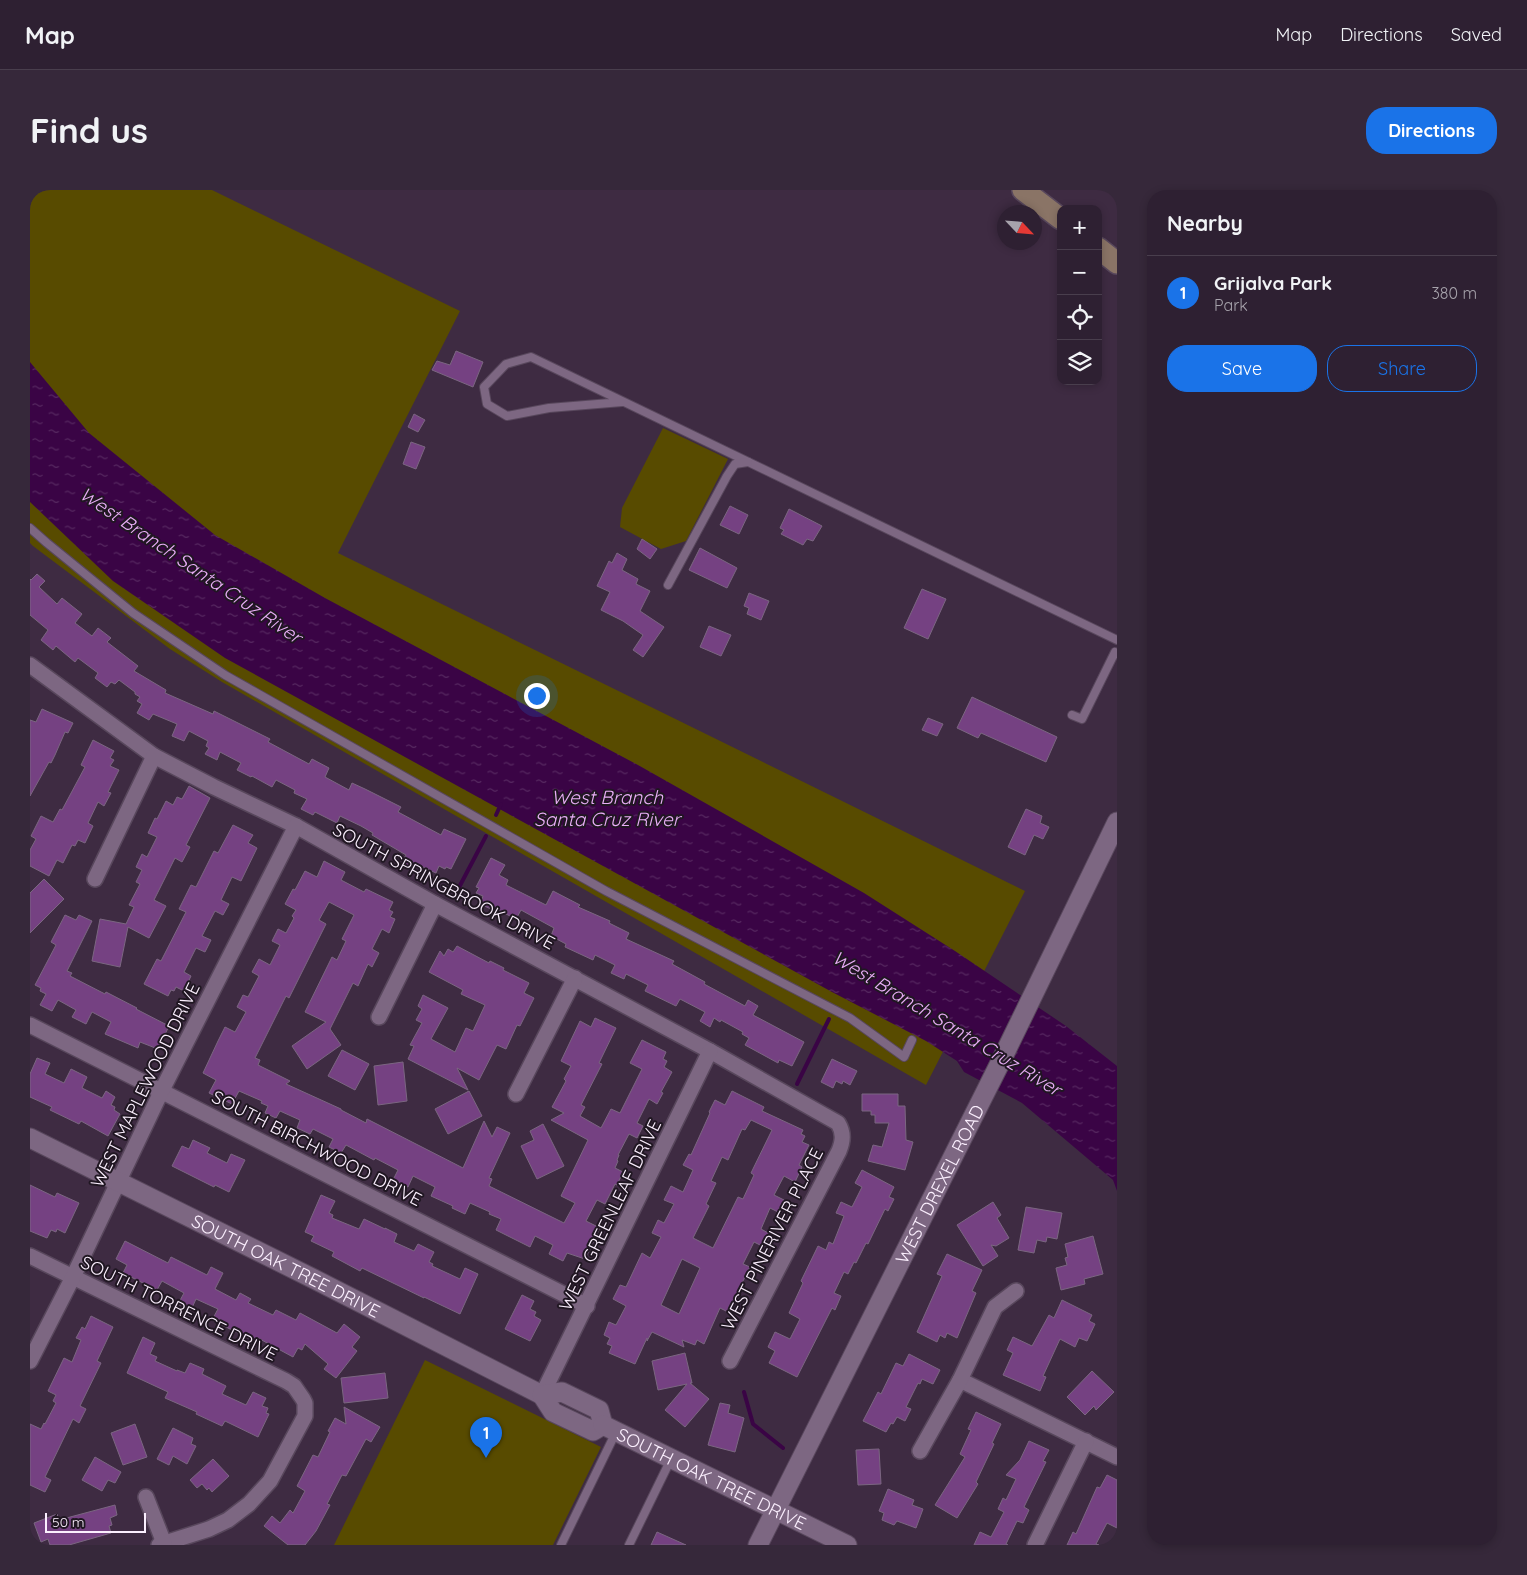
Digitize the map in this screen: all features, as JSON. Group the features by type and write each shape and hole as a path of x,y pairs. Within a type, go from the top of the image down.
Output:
{"main road":[{"path":"1023,190 1057,216"},
{"path":"1101,250 1117,263"}],"street":[{"name":"SOUTH SPRINGBROOK DRIVE","path":"30,665 154,756 296,826 435,904 710,1050 832,1118 848,1132"},
{"path":"95,879 154,756"},
{"name":"WEST DREXEL ROAD","path":"758,1545 1000,1063 1117,822"},
{"name":"WEST MAPLEWOOD DRIVE","path":"30,1361 73,1277 162,1090 296,826"},
{"path":"379,1017 435,904"},
{"path":"516,1094 575,978"},
{"name":"SOUTH BIRCHWOOD DRIVE","path":"30,1025 587,1306"},
{"name":"WEST GREENLEAF DRIVE","path":"542,1395 710,1050"},
{"name":"WEST PINERIVER PLACE","path":"730,1361 848,1132"},
{"name":"SOUTH OAK TREE DRIVE","path":"30,1138 542,1395 562,1392 599,1410 610,1428 847,1545"},
{"name":"SOUTH TORRENCE DRIVE","path":"30,1256 286,1381 308,1400 305,1416 270,1481 249,1504 228,1520 209,1529 162,1544"},
{"path":"920,1451 960,1380 995,1307 1016,1291"},
{"path":"960,1380 1117,1457"},
{"path":"1035,1545 1086,1441"},
{"path":"146,1497 162,1544"}],"lane":[{"path":"622,402 549,408 507,416 487,404 484,386 506,364 530,358 748,462 1117,640"},
{"path":"668,585 727,476 735,464 748,462"},
{"path":"30,528 133,613 225,675 606,891 850,1018 904,1057 912,1040"},
{"path":"1072,715 1082,719 1115,652 1117,654"},
{"path":"561,1545 610,1428"},
{"path":"629,1545 670,1458"}],"shaded area":[{"path":"30,190 212,190 460,311 338,553 1025,891 926,1085 222,682 170,649 33,546 30,543"},
{"path":"663,428 728,459 686,541 661,549 620,527 622,508"},
{"path":"425,1360 601,1447 553,1545 334,1545"}],"water":[{"name":"West Branch Santa Cruz River","path":"30,362 89,433 215,535 325,598 638,765 864,893 955,951 1066,1026 1117,1066 1117,1191 1113,1180 1022,1103 964,1072 957,1061 926,1041 832,992 225,658 113,581 30,502"}],"building":[{"path":"456,351 483,362 473,387 432,370 437,361 450,365"},
{"path":"414,414 425,420 418,432 408,427"},
{"path":"411,442 425,447 416,469 403,464"},
{"path":"730,506 748,515 739,534 720,525"},
{"path":"789,509 822,526 813,541 807,539 803,545 781,534 784,530 780,528"},
{"path":"642,539 657,549 650,559 637,549"},
{"path":"700,548 737,568 727,588 689,570"},
{"path":"617,553 627,559 622,570 638,579 636,584 650,591 640,611 664,627 643,657 633,650 643,635 623,621 601,610 610,592 597,586 609,561 612,563"},
{"path":"37,574 45,581 39,587 57,604 62,598 82,614 75,623 92,636 98,628 111,638 107,642 138,666 134,671 166,690 165,693 213,714 214,711 270,739 268,742 309,764 312,759 329,768 325,777 349,790 352,783 401,807 398,812 441,835 444,829 466,839 451,869 439,866 436,873 416,864 413,870 401,864 406,855 372,835 373,833 361,826 340,816 337,823 315,812 313,815 301,809 307,799 294,793 295,790 276,780 272,787 237,770 241,763 220,752 217,760 205,754 209,748 206,746 208,741 189,731 184,741 172,736 177,724 153,714 149,720 137,713 142,704 137,701 140,697 135,692 119,680 115,684 111,682 107,687 95,678 98,673 78,658 75,662 56,646 53,650 41,640 48,630 30,615 30,579"},
{"path":"922,589 946,599 928,639 904,628"},
{"path":"749,593 769,601 761,620 747,614 749,608 744,606"},
{"path":"709,626 731,635 721,656 700,647"},
{"path":"972,697 1057,737 1046,762 981,733 978,738 957,728"},
{"path":"42,709 73,723 68,733 65,732 51,763 49,762 30,796 30,720 36,722"},
{"path":"928,718 943,724 937,736 922,730"},
{"path":"93,740 114,751 110,758 114,760 110,766 119,770 108,792 111,793 104,806 98,802 88,823 93,826 85,843 78,840 75,846 72,845 63,863 57,860 49,876 30,866 30,850 36,839 31,836 41,816 53,822 60,809 62,810 85,767 81,765"},
{"path":"189,786 210,798 186,845 190,847 182,862 175,858 154,900 166,906 149,938 128,927 120,967 92,961 100,919 126,924 134,907 129,905 140,884 136,882 142,870 136,867 142,854 147,857 157,837 148,833 155,818 157,819 166,801 173,805 177,797 182,799"},
{"path":"1026,809 1042,816 1040,823 1049,827 1043,839 1034,835 1025,855 1008,847"},
{"path":"233,825 253,835 248,843 257,848 241,881 232,877 221,900 229,904 223,915 215,911 202,936 211,940 205,952 196,948 184,972 191,976 184,991 176,987 174,991 171,990 168,996 144,984 157,959 161,961 186,912 179,909 191,885 196,887 214,851 218,853"},
{"path":"491,858 505,865 499,875 508,880 506,885 546,905 553,891 580,905 578,907 610,921 609,923 629,933 626,939 674,961 672,964 705,982 704,984 745,1006 748,1000 758,1006 753,1015 804,1042 792,1066 779,1060 778,1063 745,1045 749,1038 742,1034 743,1032 721,1020 720,1022 714,1018 710,1027 700,1021 705,1012 680,999 676,1006 645,991 648,985 626,974 624,979 611,973 615,965 595,955 593,960 565,947 566,944 551,936 554,928 521,910 516,919 494,908 493,910 480,904 483,896 476,893 479,888 476,887"},
{"path":"324,861 345,872 341,880 364,892 366,889 393,902 389,910 393,912 390,917 395,919 389,933 382,929 372,949 379,953 372,967 368,964 358,986 353,983 330,1029 341,1045 307,1069 292,1046 326,1022 305,1012 332,957 337,960 346,941 342,939 354,915 329,902 319,920 326,924 289,998 286,996 255,1058 260,1060 258,1065 290,1081 286,1084 341,1109 366,1123 367,1119 463,1168 484,1121 492,1137 497,1127 510,1133 489,1178 492,1179 489,1186 564,1223 575,1203 561,1196 588,1140 551,1120 564,1113 552,1107 566,1081 564,1079 571,1066 561,1061 580,1021 591,1027 595,1018 616,1028 599,1063 602,1064 581,1105 585,1107 580,1116 601,1128 611,1109 620,1113 642,1069 630,1063 642,1040 666,1052 663,1059 667,1061 664,1067 672,1072 661,1092 663,1093 657,1104 649,1099 637,1123 643,1126 637,1138 629,1134 618,1155 615,1168 623,1172 617,1185 615,1184 605,1204 597,1200 586,1221 600,1228 585,1259 567,1253 563,1261 549,1254 553,1245 535,1236 530,1247 496,1230 501,1219 489,1214 490,1212 470,1203 465,1214 452,1208 453,1206 431,1196 435,1187 413,1176 408,1187 393,1180 398,1170 346,1145 341,1153 329,1147 333,1139 313,1129 310,1134 297,1128 300,1120 280,1111 276,1118 265,1113 268,1106 261,1103 262,1101 239,1091 232,1104 209,1093 216,1080 203,1073 218,1041 225,1027 235,1032 246,1012 237,1007 243,995 248,997 259,976 252,972 259,959 270,965 280,945 272,941 278,929 286,933 294,918 292,916 296,910 285,904 305,871 317,877"},
{"path":"44,879 64,899 30,933 30,893"},
{"path":"65,915 76,920 79,915 92,921 67,971 72,973 70,976 105,994 106,992 169,1026 158,1049 140,1042 138,1048 105,1034 111,1022 92,1012 86,1024 72,1017 76,1010 58,1000 52,1011 40,1005 46,994 35,985 56,945 51,942"},
{"path":"457,946 489,963 490,961 504,968 503,970 529,983 524,993 534,998 520,1026 517,1025 506,1049 497,1045 479,1080 457,1068 468,1090 408,1059 414,1046 410,1045 422,1023 416,1020 422,1009 418,1006 423,995 448,1008 431,1039 455,1052 466,1028 473,1031 485,1005 461,994 463,990 429,972 440,951 444,956 448,949 453,952"},
{"path":"342,1050 369,1064 355,1090 328,1076"},
{"path":"37,1058 50,1063 45,1074 64,1083 71,1069 87,1077 82,1088 102,1098 106,1091 115,1097 111,1105 120,1114 108,1136 81,1121 79,1124 50,1110 52,1107 30,1097 30,1074"},
{"path":"832,1059 857,1071 850,1085 843,1081 842,1084 836,1081 833,1088 821,1082"},
{"path":"403,1062 407,1101 378,1105 374,1066"},
{"path":"469,1091 482,1116 448,1134 435,1109"},
{"path":"732,1091 764,1107 762,1111 803,1130 801,1134 805,1136 802,1142 809,1145 799,1165 802,1167 795,1182 784,1176 774,1195 784,1200 778,1212 770,1208 761,1229 770,1234 764,1247 754,1242 743,1264 750,1267 736,1295 738,1296 730,1313 720,1308 704,1344 697,1340 695,1345 682,1340 684,1347 652,1332 647,1341 647,1338 635,1364 609,1353 612,1346 607,1344 610,1338 604,1335 609,1322 616,1325 626,1306 613,1299 620,1285 626,1287 642,1253 650,1258 661,1237 652,1233 658,1220 664,1223 674,1204 664,1200 671,1186 683,1192 693,1170 683,1165 689,1154 691,1155 715,1100 725,1105","holes":["751,1120 772,1130 751,1173 754,1175 743,1199 738,1197 713,1248 693,1238 709,1206 706,1204 716,1183 711,1181 722,1157 728,1160 742,1129 745,1130","682,1259 700,1268 679,1314 661,1305"]},
{"path":"862,1094 898,1094 898,1106 905,1106 906,1140 913,1142 905,1170 868,1161 873,1145 882,1147 889,1123 875,1123 875,1115 871,1115 871,1111 862,1111"},
{"path":"543,1124 564,1166 537,1179 521,1146 534,1140 530,1131"},
{"path":"193,1140 210,1148 207,1153 227,1163 231,1154 245,1160 229,1192 215,1185 214,1187 172,1166 182,1146 189,1149"},
{"path":"862,1170 894,1187 889,1197 894,1199 888,1211 885,1209 868,1244 866,1243 856,1263 854,1262 848,1274 844,1272 834,1293 841,1296 835,1310 832,1308 797,1377 769,1363 775,1351 768,1347 775,1332 790,1339 800,1319 789,1313 803,1283 801,1281 818,1246 826,1250 829,1242 833,1244 844,1216 836,1213 841,1202 852,1207 862,1187 855,1183"},
{"path":"30,1185 55,1197 57,1193 79,1203 65,1233 57,1229 56,1232 51,1230 47,1238 30,1231"},
{"path":"321,1195 335,1201 329,1213 333,1215 332,1218 359,1229 364,1219 385,1228 397,1234 394,1242 414,1251 418,1244 434,1252 429,1262 433,1264 432,1266 460,1279 465,1268 478,1274 460,1314 362,1268 360,1271 332,1256 334,1252 311,1241 314,1236 305,1232"},
{"path":"993,1202 1001,1215 997,1218 1009,1238 996,1246 991,1245 998,1256 983,1266 957,1225"},
{"path":"1026,1207 1062,1213 1057,1239 1047,1237 1046,1242 1037,1240 1034,1253 1018,1250"},
{"path":"1093,1236 1103,1274 1084,1279 1085,1284 1061,1290 1056,1268 1067,1265 1065,1258 1068,1257 1065,1244"},
{"path":"125,1241 168,1263 171,1257 207,1275 211,1267 223,1273 215,1289 236,1300 240,1293 251,1299 248,1303 273,1315 276,1310 296,1320 300,1313 337,1333 344,1324 360,1337 352,1347 357,1351 336,1378 324,1369 328,1364 305,1344 302,1350 298,1348 293,1357 258,1338 256,1342 212,1320 218,1309 196,1299 191,1310 178,1304 184,1293 162,1281 157,1290 123,1273 127,1265 116,1259"},
{"path":"947,1254 982,1270 972,1291 976,1293 957,1338 947,1333 945,1338 940,1335 937,1342 917,1332 942,1276 937,1274"},
{"path":"522,1295 534,1301 530,1309 536,1312 534,1316 541,1320 530,1341 505,1329"},
{"path":"1062,1300 1092,1315 1089,1321 1095,1324 1087,1341 1079,1338 1075,1347 1060,1339 1043,1376 1046,1377 1040,1391 1003,1375 1013,1353 1007,1350 1013,1337 1032,1346 1049,1315 1054,1318"},
{"path":"91,1316 113,1327 97,1361 101,1363 80,1406 86,1409 79,1423 73,1419 45,1477 51,1480 45,1492 30,1485 30,1424 41,1429 45,1424 56,1403 53,1401 56,1395 48,1391 64,1358 72,1362 81,1340 76,1338 82,1327 85,1329"},
{"path":"143,1337 155,1343 150,1354 157,1357 155,1361 185,1373 190,1363 204,1369 202,1374 226,1386 222,1394 246,1405 253,1392 266,1398 262,1406 268,1408 266,1413 269,1414 258,1437 225,1421 222,1426 196,1414 197,1412 165,1398 168,1392 127,1373"},
{"path":"685,1353 692,1383 690,1383 709,1399 685,1427 665,1410 687,1384 658,1390 652,1361"},
{"path":"909,1354 940,1370 933,1384 922,1379 920,1384 918,1383 906,1407 911,1409 905,1421 897,1417 886,1432 863,1421 878,1392 881,1394 896,1363 903,1366"},
{"path":"1092,1371 1114,1392 1096,1410 1094,1406 1085,1415 1067,1397"},
{"path":"385,1373 388,1398 344,1403 341,1378"},
{"path":"720,1403 730,1405 728,1413 744,1418 735,1452 708,1445"},
{"path":"344,1407 380,1427 371,1442 366,1439 346,1476 342,1475 327,1504 330,1505 316,1531 305,1545 288,1545 264,1526 272,1516 280,1523 290,1510 293,1513 305,1491 297,1486 313,1455 318,1457 335,1418 346,1424"},
{"path":"976,1412 1001,1424 976,1482 978,1484 957,1518 935,1505 965,1457 960,1454 971,1430 968,1429"},
{"path":"135,1424 147,1457 123,1465 111,1433"},
{"path":"173,1428 193,1438 191,1444 196,1446 187,1464 173,1456 169,1465 157,1459"},
{"path":"1029,1441 1049,1450 1043,1461 1046,1462 1024,1507 1029,1510 1023,1523 1017,1521 1006,1544 1008,1545 974,1545 980,1532 991,1537 1004,1512 998,1509 1003,1498 1006,1500 1016,1479 1006,1475 1020,1460"},
{"path":"879,1449 881,1484 858,1485 856,1450"},
{"path":"95,1457 121,1472 115,1483 108,1480 102,1491 82,1480"},
{"path":"213,1459 229,1476 212,1492 209,1488 207,1490 202,1484 197,1488 190,1480"},
{"path":"1107,1475 1117,1480 1117,1528 1107,1523 1096,1544 1099,1545 1067,1545 1073,1532 1076,1534 1097,1487 1100,1488"},
{"path":"888,1489 914,1500 912,1505 923,1509 916,1528 897,1521 894,1525 882,1520 884,1513 879,1511"},
{"path":"115,1505 117,1515 110,1518 112,1525 109,1526 111,1533 69,1545 50,1545 48,1539 41,1542 34,1523 57,1514 59,1520"},
{"path":"657,1532 686,1545 651,1545"}],"waterway":[{"path":"496,815 501,804"},
{"path":"455,895 486,836"},
{"path":"797,1084 829,1019"},
{"path":"744,1392 753,1424 783,1448"}],"place":[{"name":"Grijalva Park","path":"486,1458"}]}
